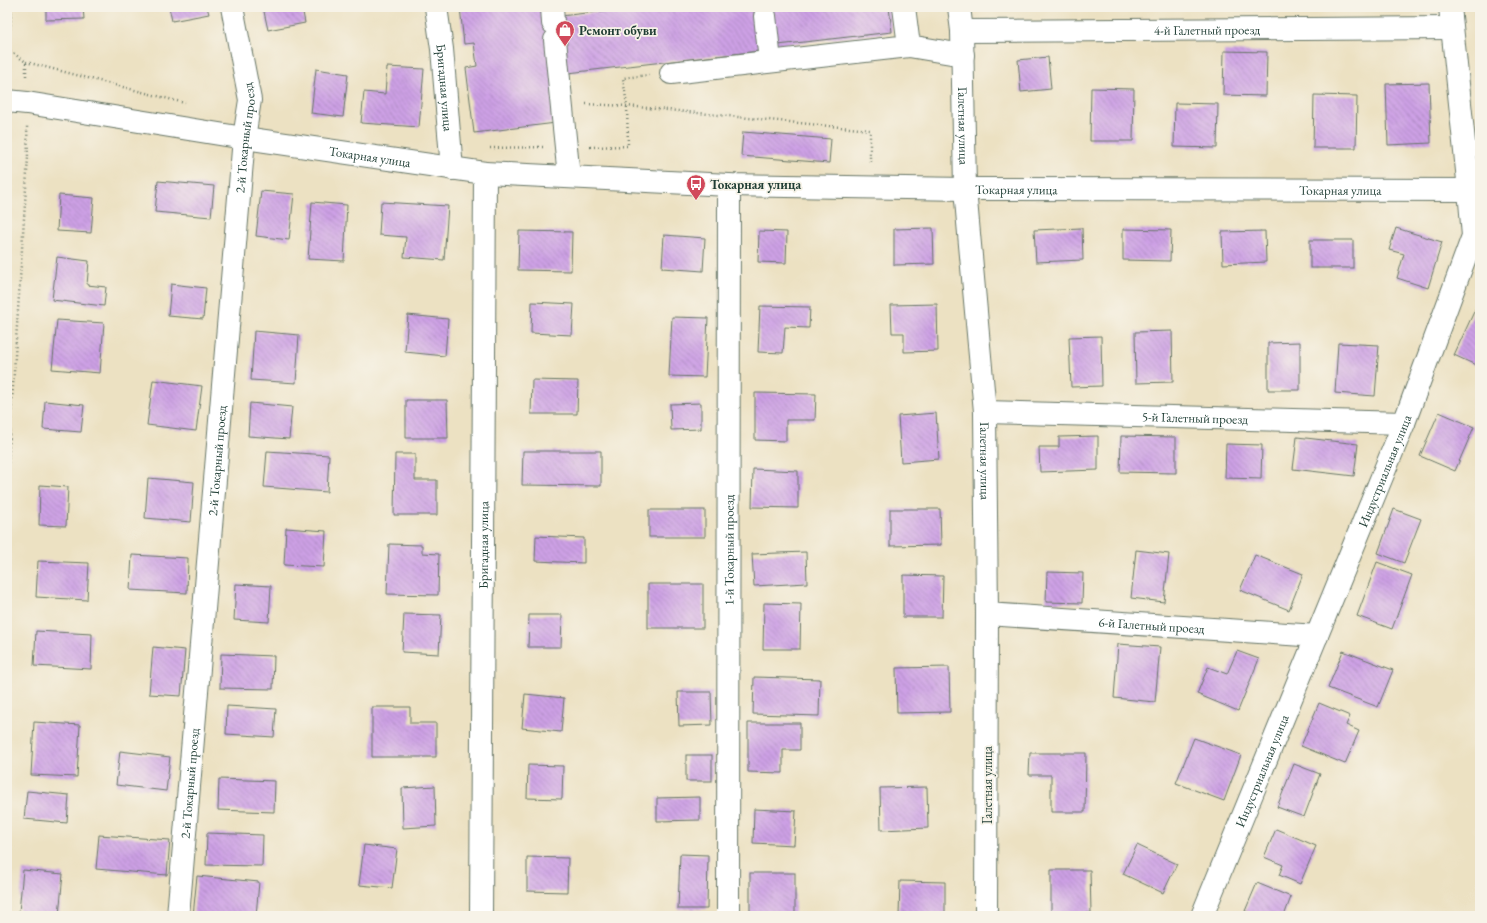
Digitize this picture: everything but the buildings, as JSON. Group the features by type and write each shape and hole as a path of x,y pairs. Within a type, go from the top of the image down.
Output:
{"street":[{"name":"2-й Токарный проезд","path":"178,916 244,138 250,100 232,7"},
{"name":"Бригадная улица","path":"436,7 442,49 452,169"},
{"path":"904,7 908,46"},
{"name":"Галетная улица","path":"959,7 963,55 965,189 985,412 987,614 986,916"},
{"path":"765,16 770,61"},
{"name":"4-й Галетный проезд","path":"962,32 1451,17"},
{"name":"Индустриальная улица","path":"1202,916 1404,423 1472,236 1475,191 1451,17"},
{"path":"553,24 569,177"},
{"path":"671,73 908,46 963,55"},
{"name":"Токарная улица","path":"17,102 244,138 485,173 729,185 965,189 1475,191"},
{"name":"Бригадная улица","path":"481,916 485,173"},
{"name":"1-й Токарный проезд","path":"728,916 729,185"},
{"name":"5-й Галетный проезд","path":"985,412 1404,423"},
{"name":"6-й Галетный проезд","path":"987,614 1317,636"}],"path":[{"path":"12,7 7,49 26,62 186,103"},
{"path":"7,479 28,157 17,102 26,62"},
{"path":"489,148 628,146 627,106 624,78 647,75"},
{"path":"561,102 627,106 870,130 870,187"}],"place":[{"name":"Ремонт обуви","path":"565,47"},
{"name":"Токарная улица","path":"696,201"}]}
